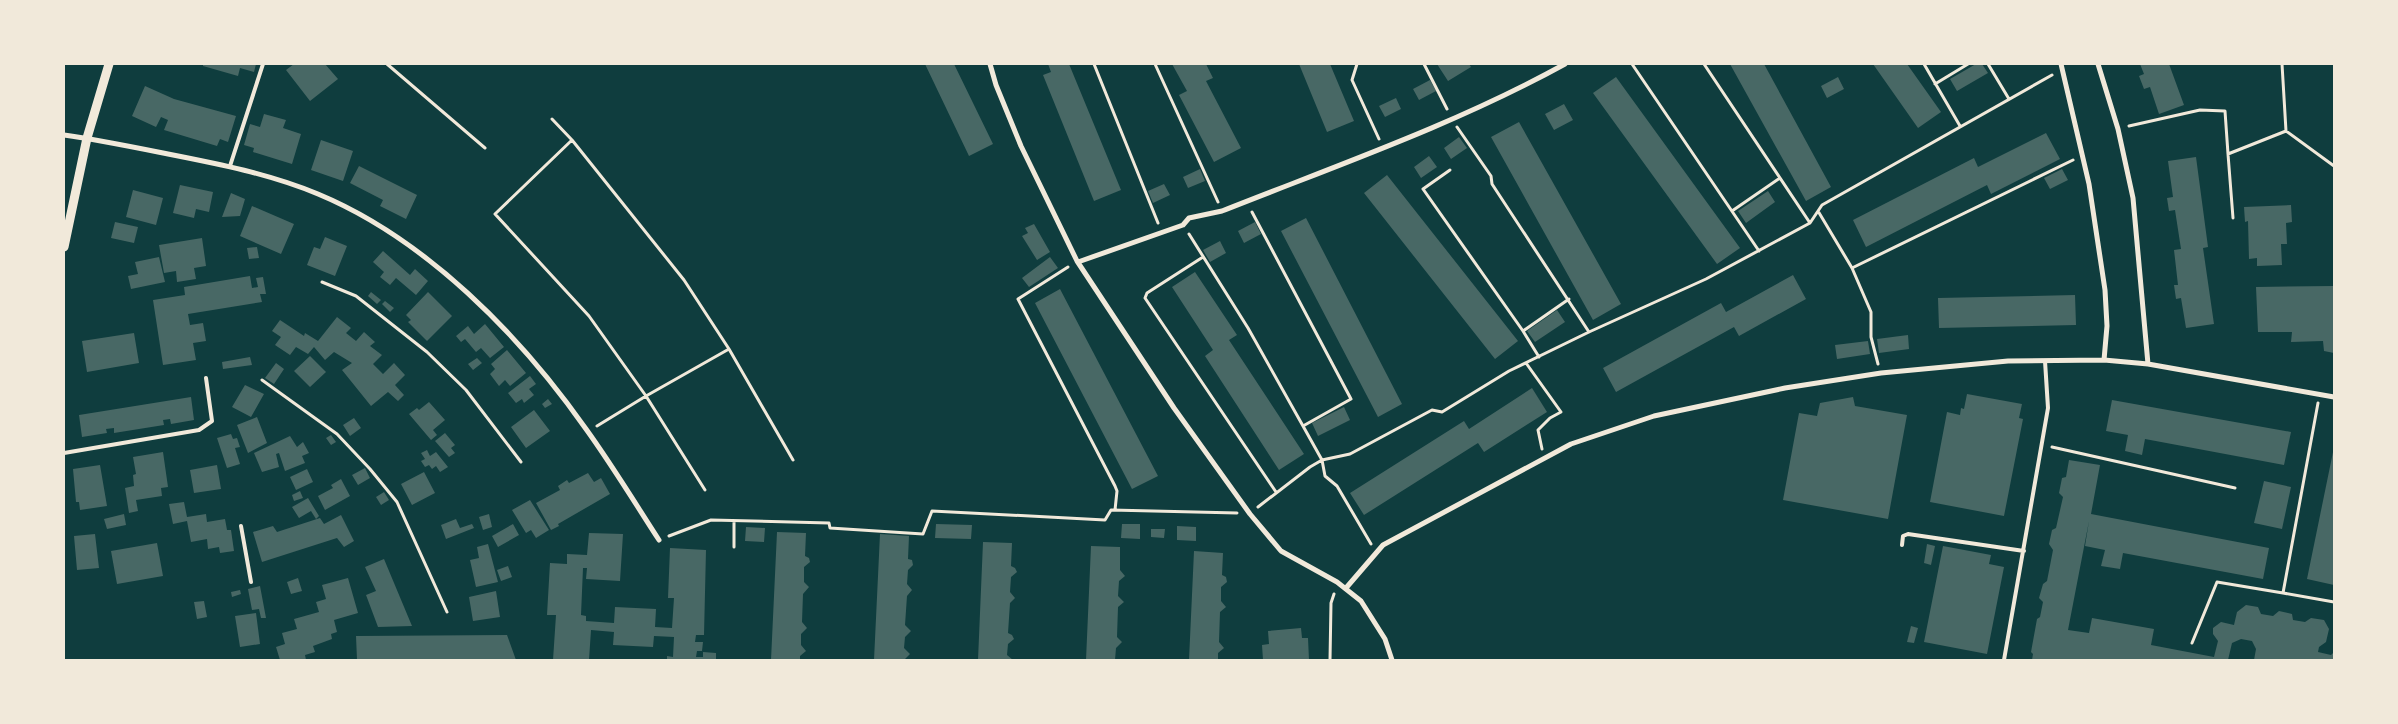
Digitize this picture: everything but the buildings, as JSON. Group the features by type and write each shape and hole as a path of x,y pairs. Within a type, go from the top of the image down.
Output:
{"street":[{"path":"64,247 87,138 109,64"},
{"path":"990,64 996,85 1021,146 1078,262 1174,408 1250,514 1281,551 1337,582 1361,601 1385,640 1392,660"},
{"path":"1078,262 1183,225 1189,218 1222,211 1383,148 1451,119 1565,64"},
{"path":"2098,64 2118,129 2133,198 2148,364"},
{"path":"2062,66 2081,152 2084,154 2105,290 2107,326 2104,360"},
{"path":"64,135 230,166 291,183 348,208 405,241 486,312 540,369 588,432 659,540"},
{"path":"1346,588 1383,545 1571,444 1654,416 1785,388 1881,373 2008,362 2104,360 2148,364 2334,397"}],"lane":[{"path":"230,166 263,64"},
{"path":"2004,660 2048,408 2045,361"},
{"path":"64,453 199,430 212,421 206,378"},
{"path":"241,526 251,582"},
{"path":"1902,545 1903,536 1908,534 2024,551"}],"path":[{"path":"387,64 485,148"},
{"path":"1094,64 1162,233"},
{"path":"1156,64 1222,211"},
{"path":"1357,64 1352,80 1383,148"},
{"path":"1424,64 1451,119 1491,176 1492,184 1590,332"},
{"path":"1632,64 1759,251"},
{"path":"1704,64 1810,223"},
{"path":"1924,64 1960,126"},
{"path":"1936,84 1968,64"},
{"path":"1988,64 2009,99"},
{"path":"2282,64 2286,131"},
{"path":"659,540 711,520 829,523 830,528 923,534 932,511 1105,520 1111,510 1250,514 1322,460 1350,454 1432,410 1442,412 1526,363 1706,279 1810,223 1822,206 2009,99 2062,66"},
{"path":"2118,129 2200,110 2225,112 2233,218"},
{"path":"552,119 572,140 684,280 729,348 793,460"},
{"path":"2228,154 2286,131"},
{"path":"2286,131 2334,166"},
{"path":"572,140 495,214 589,316 646,396 705,490"},
{"path":"1852,268 2084,154"},
{"path":"1450,170 1423,189 1524,331 1539,357"},
{"path":"1732,211 1780,178"},
{"path":"1246,202 1351,399 1303,426"},
{"path":"1818,211 1852,268 1871,312 1871,337 1881,373"},
{"path":"1183,225 1248,328 1322,460 1325,476 1337,486 1375,552"},
{"path":"1203,257 1147,293 1145,298 1276,493"},
{"path":"1078,262 1018,299 1115,486 1117,491 1115,510"},
{"path":"322,282 356,296 427,352 466,390 521,462"},
{"path":"1524,331 1568,299"},
{"path":"588,432 729,348"},
{"path":"1526,363 1561,412 1550,418 1538,430 1544,458"},
{"path":"262,380 337,434 370,469 397,502 447,612"},
{"path":"2283,593 2320,394"},
{"path":"2042,445 2235,488"},
{"path":"734,521 734,548"},
{"path":"1330,660 1331,603 1337,582"},
{"path":"2192,643 2218,582 2334,602"}]}
